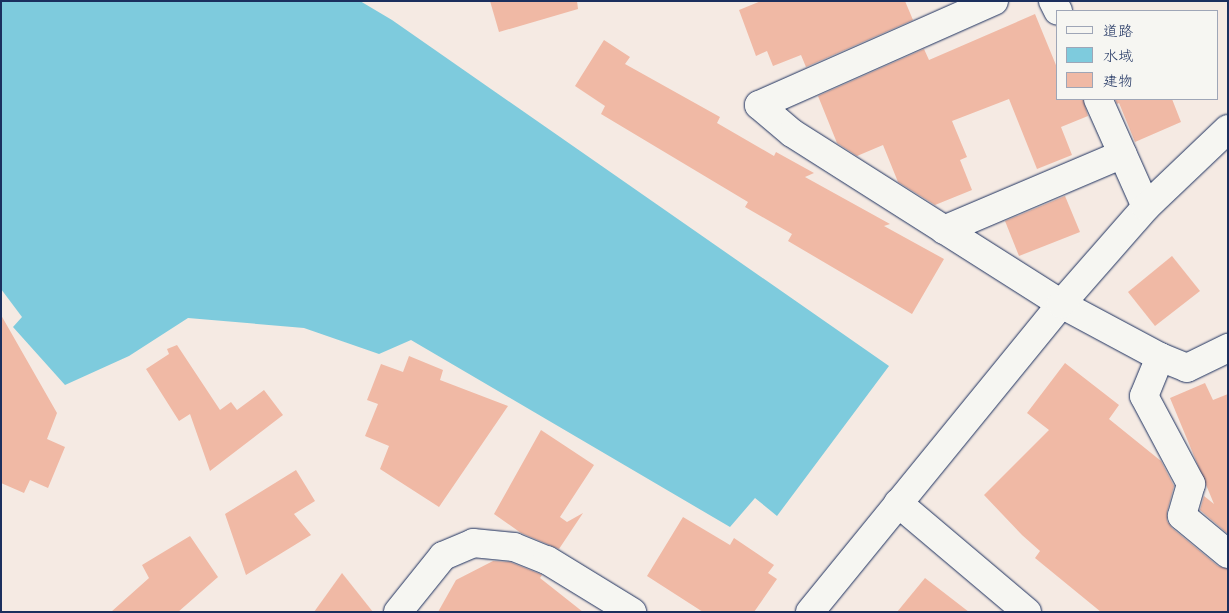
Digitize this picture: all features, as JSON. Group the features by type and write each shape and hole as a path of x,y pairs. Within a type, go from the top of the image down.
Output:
{"street":[{"path":"994,1 759,105 792,134 1061,304 1160,357 1187,368 1228,348"},
{"path":"1098,100 1146,207"},
{"path":"810,612 1061,304 1146,207 1228,129"},
{"path":"944,230 1123,154"},
{"path":"1160,357 1144,396 1191,484 1182,516 1228,554"},
{"path":"898,504 1027,612"},
{"path":"398,612 443,556 473,543 514,547 547,560 632,612"}],"water":[{"path":"1,1 360,1 392,20 889,366 777,516 755,498 730,527 411,340 379,354 304,328 188,318 129,356 65,385 13,327 22,317 1,289"}],"building":[{"path":"490,1 577,1 578,9 499,32"},
{"path":"761,1 905,1 913,20 806,67 801,55 773,66 767,51 756,56 739,10"},
{"path":"1035,14 1056,65 1056,100 1083,100 1088,116 1061,127 1072,155 1037,169 1009,99 952,121 967,157 960,160 972,190 935,205 898,182 883,145 857,156 837,143 818,96 924,49 929,60"},
{"path":"604,40 630,57 625,64 720,117 717,123 774,156 776,152 814,173 805,177 890,224 884,226 944,259 912,314 788,241 792,234 745,207 748,202 601,114 605,106 575,86"},
{"path":"1115,100 1172,100 1181,122 1135,142 1119,103 1117,104"},
{"path":"1065,196 1080,232 1019,256 1005,221"},
{"path":"1172,256 1200,291 1155,326 1128,292"},
{"path":"1,315 57,413 47,439 65,447 48,488 30,480 24,493 1,483"},
{"path":"177,345 220,410 231,402 237,410 264,390 283,415 210,471 190,414 179,421 146,369 169,354 167,349"},
{"path":"409,356 443,370 440,380 508,406 439,507 380,469 389,446 365,436 378,404 367,400 381,364 403,372"},
{"path":"1065,363 1119,405 1109,419 1161,461 1174,486 1167,512 1167,521 1172,528 1218,566 1228,569 1228,612 1101,612 1035,558 1040,551 984,495 1049,430 1027,413"},
{"path":"1205,383 1213,400 1228,394 1228,534 1200,510 1204,496 1214,504 1170,398"},
{"path":"541,430 594,465 560,517 567,522 583,513 559,549 521,533 494,514"},
{"path":"296,470 315,501 294,514 311,535 246,575 225,514"},
{"path":"683,517 730,545 734,538 774,565 768,573 777,579 754,612 703,612 647,576"},
{"path":"190,536 218,577 178,612 111,612 149,578 142,565"},
{"path":"493,561 510,562 542,575 540,578 583,612 438,612 456,580"},
{"path":"342,573 373,612 314,612"},
{"path":"925,578 969,612 897,612"}]}
